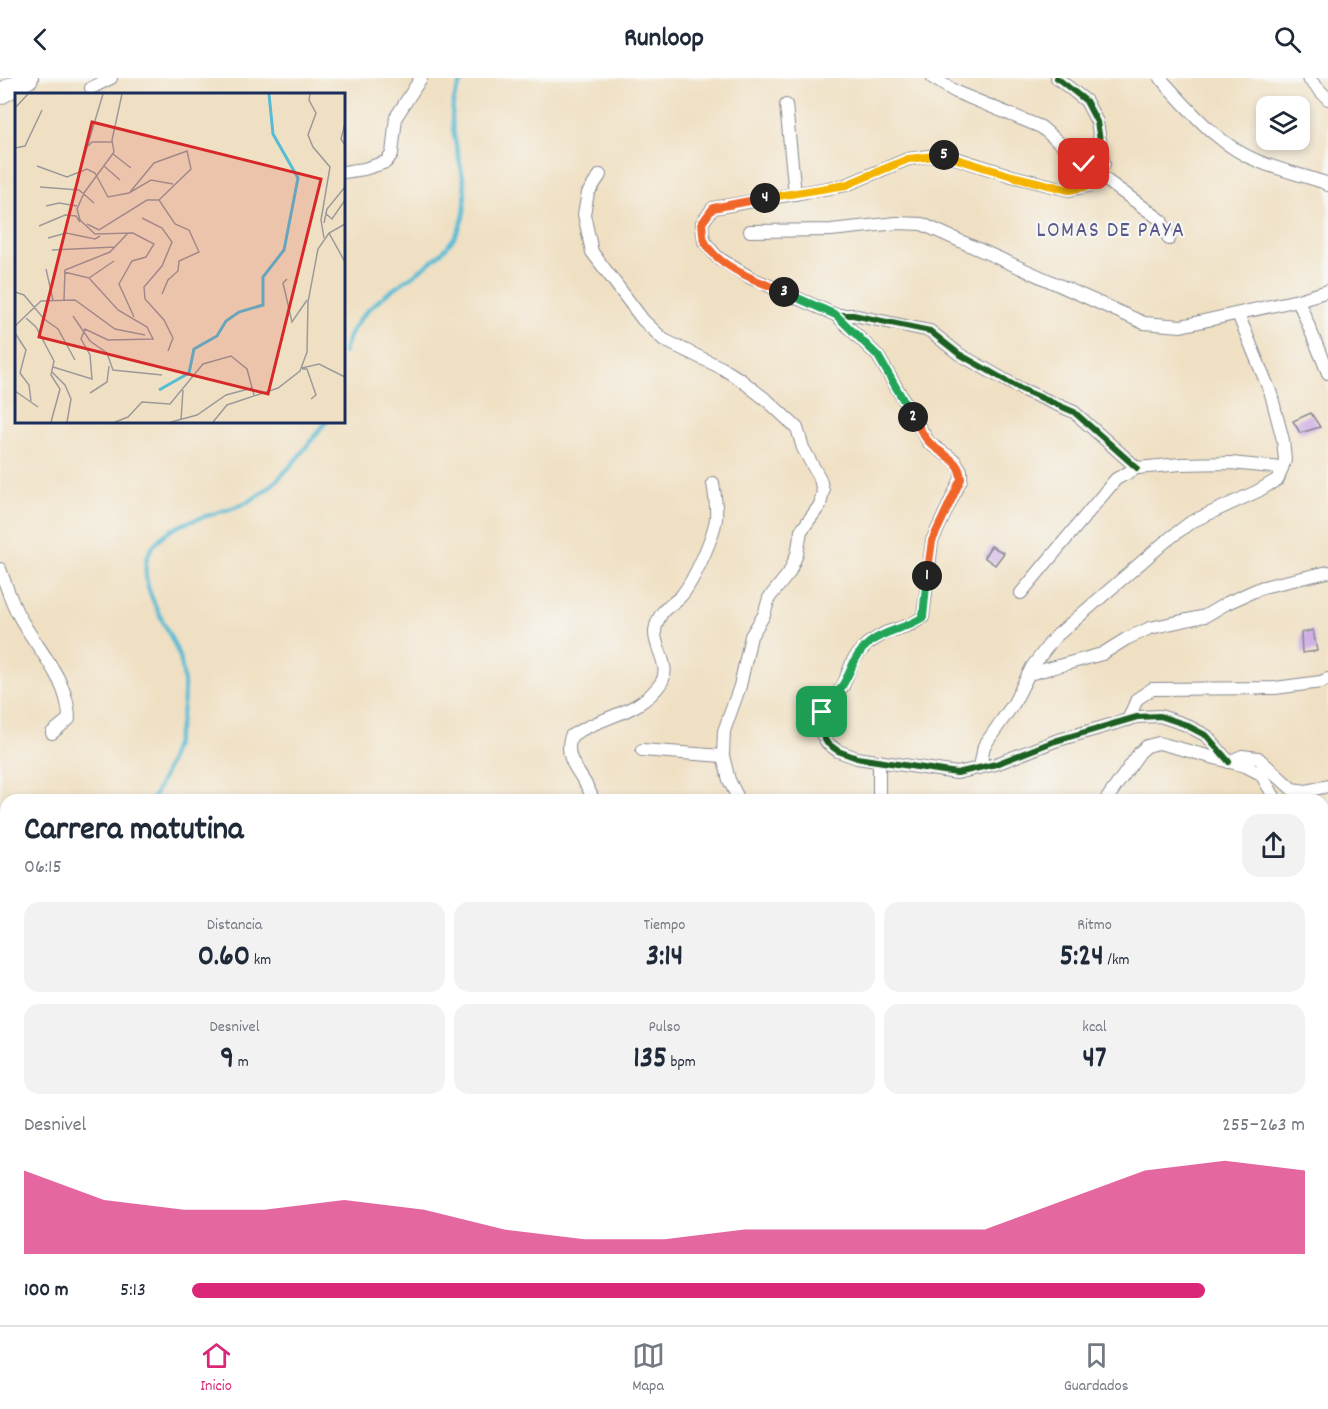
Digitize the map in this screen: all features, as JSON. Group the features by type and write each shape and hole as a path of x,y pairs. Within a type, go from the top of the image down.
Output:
{"main road":[{"path":"0,94 28,78"}],"street":[{"path":"90,87 111,78"},
{"path":"345,172 386,162 392,154 396,117 421,78"},
{"path":"933,78 956,92 1041,127 1098,174 1161,220 1169,239"},
{"path":"1057,78 1086,101 1097,122 1104,164 1088,186 1069,190 1012,176 943,154 908,159 846,185 713,208 702,223 704,241 717,257 751,278 836,315 878,356 929,443 954,460 961,470 961,479 932,541 923,617 912,624 885,633 867,644 853,660 843,686 822,712 819,721 822,734 827,743 838,751 857,758 957,773 996,764 1055,741 1137,717 1160,716 1184,724 1207,736 1229,762"},
{"path":"1161,78 1204,126 1233,148 1259,162 1325,184 1328,168"},
{"path":"1308,78 1328,99"},
{"path":"786,105 795,194"},
{"path":"600,175 588,193 584,214 592,252 643,320 664,340 722,368 741,380 797,428 803,448 824,491 820,505 801,531 797,554 789,573 769,598 764,615 751,636 740,686 724,731 723,756 729,780 736,794"},
{"path":"750,231 831,230 897,223 922,224 1144,323 1181,326 1298,300 1328,291"},
{"path":"1298,300 1328,373"},
{"path":"980,767 984,746 1054,638 1191,522 1258,491 1278,478 1285,460 1283,440 1271,393 1238,314"},
{"path":"836,315 854,315 930,331 969,360 1021,389 1074,412 1137,468"},
{"path":"1021,593 1116,479 1137,468 1231,463 1282,468"},
{"path":"591,794 570,759 567,747 571,736 624,714 646,699 662,682 665,668 655,629 662,610 681,595 699,566 715,522 716,502 713,483"},
{"path":"0,569 18,613 47,657 69,704 69,719 52,733"},
{"path":"1029,674 1102,654 1150,628 1204,616 1263,587 1328,572"},
{"path":"1128,720 1137,699 1152,689 1275,688 1328,679"},
{"path":"1110,794 1140,752 1147,746 1159,743 1245,766 1261,774 1273,794"},
{"path":"642,750 723,756"},
{"path":"1229,762 1242,756 1257,758 1292,789 1305,791 1328,786"},
{"path":"879,761 879,794"}],"building":[{"path":"1311,413 1320,427 1300,433 1293,421"},
{"path":"991,546 1004,553 995,565 984,557"},
{"path":"1313,630 1317,651 1302,653 1301,633"}],"waterway":[{"path":"345,350 351,332 364,314 436,257 451,242 461,224 465,205 464,187 453,132 452,114 455,96 464,78"},
{"path":"155,794 165,773 180,727 184,682 179,656 148,587 147,559 153,546 162,536 174,529 239,505 262,493 292,464 325,423"}],"cycle path":[{"path":"1057,78 1086,101 1097,122 1104,164 1088,186 1069,190 1012,176 943,154 908,159 846,185 713,208 702,223 704,241 717,257 751,278 836,315 853,315 930,331 959,354 1021,389 1074,412 1137,468"},
{"path":"836,315 878,356 929,443 954,460 961,470 961,479 932,541 923,617 912,624 885,633 867,644 853,660 843,686 822,712 819,721 827,743 838,751 857,758 957,773 996,764 1055,741 1137,717 1160,716 1184,724 1207,736 1229,762"}],"district":[{"name":"LOMAS DE PAYA","path":"1111,228"}],"route":[{"path":"822,712 843,686 853,660 867,644 885,633 912,624 923,617 932,541 961,479 961,470 954,460 929,443 878,356 836,315 751,278 717,257 704,241 702,223 713,208 846,185 908,159 943,154 1012,176 1069,190 1088,186 1098,174 1084,164"}]}
